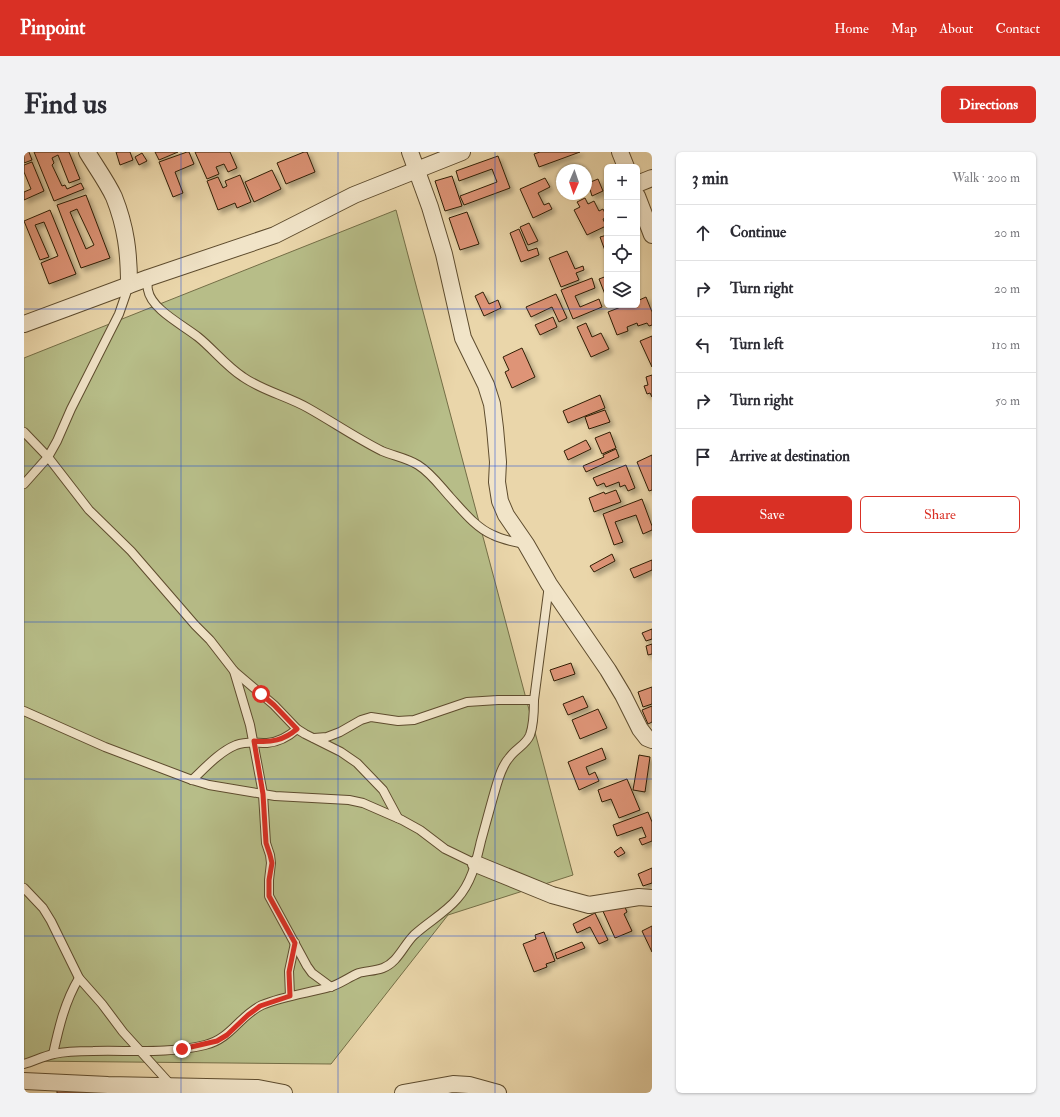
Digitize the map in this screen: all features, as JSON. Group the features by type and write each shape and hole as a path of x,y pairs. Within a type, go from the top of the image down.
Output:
{"street":[{"path":"87,152 113,196 125,229 129,254 130,285"},
{"path":"410,152 430,207 444,254 463,338 486,385 492,404 498,462 497,482 500,502 549,584 608,670 623,695 640,729 647,738 652,740"},
{"path":"24,324 148,278 275,235 354,195 462,152"},
{"path":"620,152 625,164"},
{"path":"640,183 652,178"},
{"path":"639,200 652,235"},
{"path":"476,864 552,895 589,905 639,897 652,898"},
{"path":"24,1081 173,1087 258,1088 284,1093"},
{"path":"403,1093 453,1084 469,1085 498,1093"}],"lane":[{"path":"148,278 148,291 152,300 160,309 201,339 242,377 301,405 359,439 383,451 417,464 427,471 471,519 482,528 499,538 526,544"},
{"path":"24,484 48,457 119,314 130,285"},
{"path":"24,432 48,457 89,510 131,551 194,625 210,640 234,671 274,705 297,729 357,763 383,790 390,800 398,818"},
{"path":"24,1064 53,1054 80,1051 142,1051 182,1049 217,1041 227,1035 260,1006 290,996 331,987 357,974 384,967 394,960 413,937 428,923 449,908 465,888 476,864 494,793 503,767 509,757 527,741 530,735 534,714 534,700 549,584"},
{"path":"234,671 254,741 263,794 266,843 272,863 269,880 269,896 300,954 312,973 331,987"},
{"path":"314,738 327,737 340,732 361,720 371,717 398,721 414,720 467,702 534,700"},
{"path":"24,711 105,747 209,785 263,794 299,798 349,800 363,803 398,818 420,830 454,854 476,864"},
{"path":"192,780 226,750 236,745 254,741 266,743 279,740 289,736 297,729"},
{"path":"24,888 43,908 51,921 79,978 173,1087"},
{"path":"290,996 289,972 295,943"},
{"path":"53,1054 66,1004 71,990 79,978"}],"green space":[{"path":"396,210 573,875 448,915 331,1064 24,1061 24,358"}],"building":[{"path":"24,152 29,152 32,160 24,163"},
{"path":"34,152 69,152 80,179 69,183 58,155 52,158 54,163 52,165 62,186 65,185 67,189 81,183 84,189 54,201"},
{"path":"116,152 130,152 133,160 120,165"},
{"path":"155,152 178,152 159,160"},
{"path":"189,152 194,164 175,172 183,193 173,197 159,162"},
{"path":"195,152 230,152 237,168 228,172 224,164 216,167 219,174 207,179"},
{"path":"307,152 315,172 286,184 277,163"},
{"path":"540,152 580,152 539,167 534,154"},
{"path":"142,153 147,161 139,165 135,157"},
{"path":"498,156 510,188 464,205 460,196 497,182 492,169 459,181 456,171"},
{"path":"32,162 44,191 24,200 24,192 31,189 24,172 24,165"},
{"path":"272,170 281,189 254,202 245,182"},
{"path":"240,175 251,202 237,208 235,203 218,210 207,181 218,177 223,188 227,186 225,181"},
{"path":"452,176 462,206 445,211 435,181"},
{"path":"545,178 550,187 538,193 544,205 549,203 552,209 533,218 520,189"},
{"path":"598,179 603,191 592,196 592,181"},
{"path":"86,195 110,258 81,268 57,205","holes":["77,209 94,245 86,249 70,212"]},
{"path":"586,200 588,204 594,201 599,211 603,209 604,227 587,235 574,210 580,207 577,202"},
{"path":"50,210 76,274 49,284 41,263 58,256 44,222 35,225 49,257 40,260 24,221"},
{"path":"467,212 479,244 460,250 449,218"},
{"path":"529,223 538,241 528,245 520,227"},
{"path":"519,229 528,251 537,248 539,255 521,262 510,233"},
{"path":"604,236 604,248 600,237"},
{"path":"567,251 575,269 583,266 584,270 576,273 579,280 561,287 549,258"},
{"path":"604,277 604,292 599,279"},
{"path":"592,278 595,288 575,296 580,307 599,299 602,307 573,319 561,290"},
{"path":"483,292 489,304 498,300 501,308 484,316 475,296"},
{"path":"556,294 567,318 559,322 552,307 531,317 526,307"},
{"path":"646,297 652,312 652,325 649,326 647,323 638,326 637,323 627,327 628,331 617,335 608,312 618,308 640,308 640,300"},
{"path":"553,317 557,327 540,335 535,325"},
{"path":"586,323 592,337 601,333 609,349 591,357 577,327"},
{"path":"652,336 652,367 640,341"},
{"path":"522,348 535,377 512,388 505,372 509,370 503,357"},
{"path":"652,375 652,397 650,393 647,394 644,386 648,385 646,377"},
{"path":"600,395 605,408 568,423 563,411"},
{"path":"605,410 610,422 589,429 585,417"},
{"path":"610,432 616,448 602,454 595,438"},
{"path":"586,440 591,449 568,460 564,451"},
{"path":"616,449 619,457 586,472 583,466 604,457 603,455"},
{"path":"652,455 652,490 649,491 637,462"},
{"path":"626,465 635,488 628,491 625,485 620,487 619,482 606,487 604,483 597,486 593,478"},
{"path":"616,490 621,502 594,512 589,498 604,492 605,494"},
{"path":"642,499 652,526 652,530 643,534 636,515 615,522 623,542 614,545 603,514"},
{"path":"612,554 615,561 594,572 590,566"},
{"path":"652,560 652,570 634,578 630,569"},
{"path":"652,629 652,639 646,641 642,633"},
{"path":"652,644 652,654 648,655 646,646"},
{"path":"571,663 575,674 554,681 550,670"},
{"path":"652,687 652,704 643,707 638,692"},
{"path":"583,696 588,707 568,715 563,704"},
{"path":"652,706 652,722 648,724 642,710"},
{"path":"598,709 607,728 580,739 572,720"},
{"path":"602,748 606,759 586,767 589,775 595,772 599,781 579,790 568,762"},
{"path":"639,755 650,757 645,792 633,790"},
{"path":"627,779 640,810 619,818 611,799 602,802 598,790"},
{"path":"648,812 652,822 652,841 642,845 639,839 646,837 642,827 617,836 613,825"},
{"path":"621,847 625,853 618,857 614,852"},
{"path":"652,868 652,883 643,886 638,874"},
{"path":"622,900 627,912 624,914 632,931 615,938 602,909"},
{"path":"595,913 608,940 599,944 590,927 577,933 573,924"},
{"path":"652,926 652,952 642,931"},
{"path":"544,932 555,961 546,964 547,967 534,972 523,944 536,939 535,935"},
{"path":"582,942 585,948 557,959 555,953"},
{"path":"57,1089 86,1089 86,1093 57,1093"}],"route":[{"path":"182,1049 205,1045 217,1041 227,1035 260,1006 290,996 289,972 295,943 269,896 268,890 272,863 266,843 263,794 254,741 266,743 279,740 289,736 297,729 261,694"}]}
